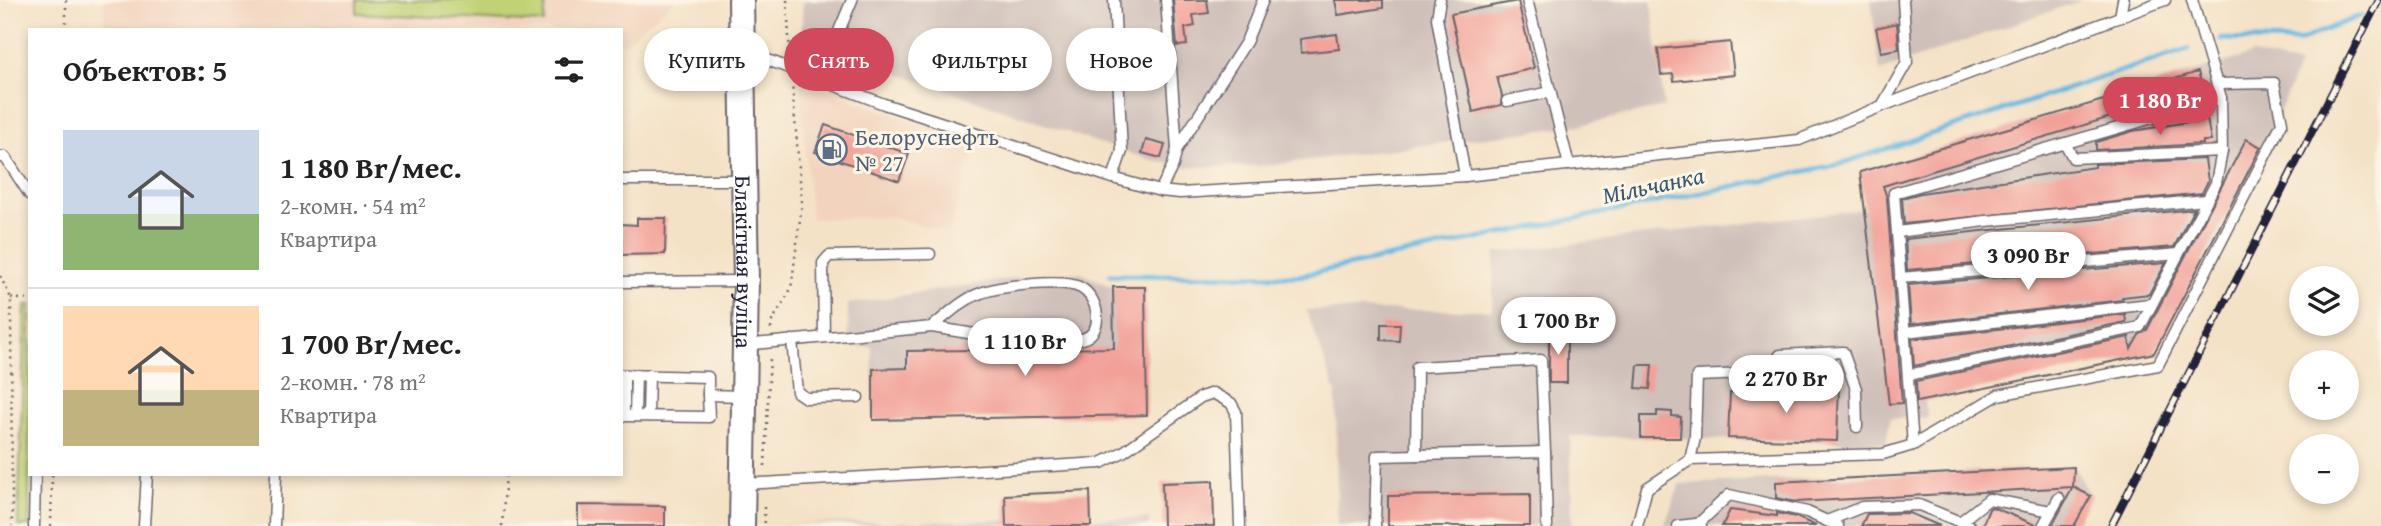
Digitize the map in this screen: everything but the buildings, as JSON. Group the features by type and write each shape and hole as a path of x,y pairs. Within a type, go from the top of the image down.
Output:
{"street":[{"name":"Блакітная вуліца","path":"741,0 743,28"},
{"name":"Блакітная вуліца","path":"742,526 754,484 744,396 744,91"}],"lane":[{"path":"840,28 852,0"},
{"path":"1113,178 1122,151 1114,0"},
{"path":"1160,191 1173,165 1177,149 1166,0"},
{"path":"1177,149 1246,42 1263,0"},
{"path":"1440,0 1437,18 1465,176"},
{"path":"1527,0 1569,165"},
{"path":"1882,106 1907,62 1903,0"},
{"path":"2120,17 2123,0"},
{"path":"850,91 1160,191 1180,193 1465,176 1799,140 1882,106 2165,0"},
{"path":"1908,376 2140,327 2216,183 2222,151 2221,98 2192,0"},
{"path":"1637,526 1647,488 1690,460 1883,454 1913,445 1998,395 2158,365 2282,123 2274,83 2218,84"},
{"path":"1507,102 1550,92"},
{"path":"1913,445 1894,193 2221,98"},
{"path":"2065,143 2074,158 2222,151"},
{"path":"0,157 5,157 28,192"},
{"path":"623,180 745,180"},
{"path":"1897,232 2206,200"},
{"path":"824,337 823,263 829,256 930,254"},
{"path":"1900,278 2178,254"},
{"path":"623,282 746,281"},
{"path":"744,345 932,327 992,337 1082,339 1088,338 1095,331 1097,309 1092,298 1082,288 1054,282 981,292 932,327"},
{"path":"1905,332 2150,304"},
{"path":"792,340 797,392 800,396 858,397"},
{"path":"1690,460 1695,438 1697,376 1769,373 1780,355 1843,352 1856,389 1857,427"},
{"path":"1416,455 1418,367 1541,360 1547,526"},
{"path":"623,375 708,377 709,417 623,416"},
{"path":"635,416 636,375"},
{"path":"648,416 649,375"},
{"path":"754,484 1101,463 1123,452 1201,397 1213,393 1231,403 1236,412 1240,526"},
{"path":"708,396 744,396"},
{"path":"1375,526 1377,456 1545,452"},
{"path":"34,476 34,526"},
{"path":"144,526 147,476"},
{"path":"274,526 276,476"},
{"path":"1678,526 1698,525 1729,495 1807,513 1838,526"},
{"path":"2043,526 2059,498"},
{"path":"1826,521 1862,507 1919,505 1965,524 1989,499 2051,512"}],"path":[{"path":"66,0 66,28"},
{"path":"787,0 788,28"},
{"path":"765,526 754,484 771,323 791,289 802,204 792,91"},
{"path":"0,276 11,298 12,526"},
{"path":"11,298 28,300"},
{"path":"51,526 52,476"},
{"path":"502,526 506,476"}],"shaded area":[{"path":"104,0 675,0 623,44 623,28 103,28"},
{"path":"803,0 1651,0 1664,107 1581,125 1263,166 1188,167 1158,162 1122,151 948,91 1052,91 1052,28 908,28 908,77 894,72 894,28 802,28"},
{"path":"1871,0 2082,0 1880,71"},
{"path":"2253,54 2299,65 2264,148 2154,353 1925,401 1928,418 1890,418 1886,443 1570,436 1572,526 1337,526 1336,392 1306,310 1492,310 1495,253 1865,209 1860,172"},
{"path":"801,91 826,91 975,143 949,233 892,217 811,219"},
{"path":"1046,273 1081,273 1113,287 1145,287 1147,415 874,420 872,347 848,347 848,304"},
{"path":"2074,467 2091,496 2074,526 1664,526 1680,484"},
{"path":"1149,518 1149,526 781,524"}],"green space":[{"path":"357,0 546,0 544,23 357,13"},
{"path":"25,305 28,305 29,526 18,526"}],"waterway":[{"name":"Мільчанка","path":"2221,39 2299,41 2362,15"},
{"name":"Мільчанка","path":"1110,275 1298,276 1840,164 2188,49"}],"railway":[{"path":"2111,526 2379,0"}],"place":[{"name":"Белоруснефть № 27","path":"832,149"}]}
